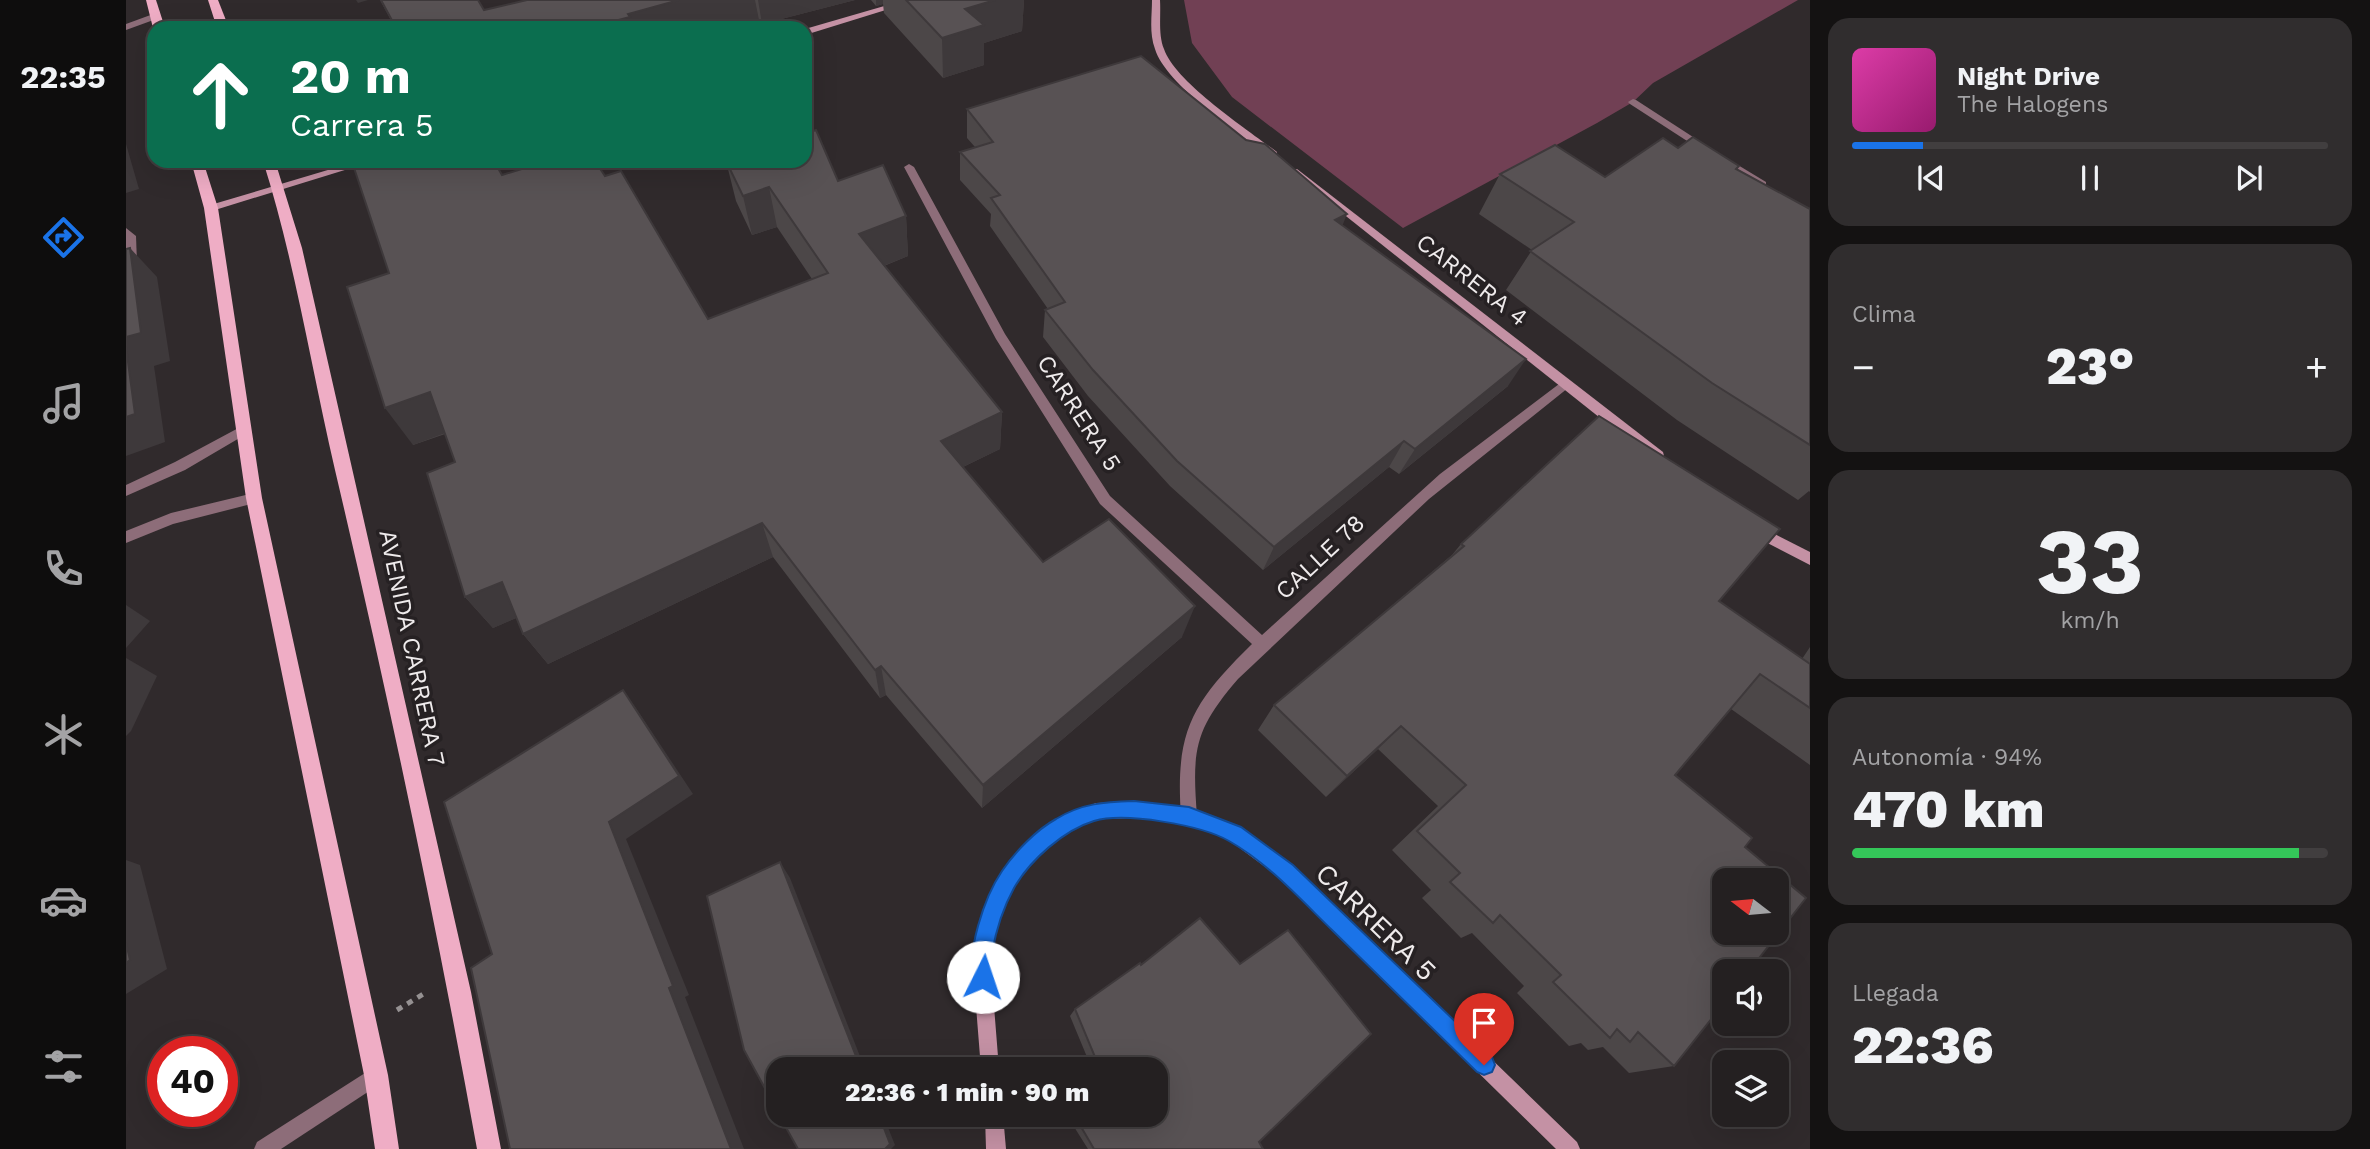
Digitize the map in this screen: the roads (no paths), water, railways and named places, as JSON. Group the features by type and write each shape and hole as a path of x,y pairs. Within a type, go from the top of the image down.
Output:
{"main road":[{"path":"151,0 158,21"},
{"path":"213,0 220,21"},
{"path":"199,168 211,208 254,498 376,1075 387,1149"},
{"name":"AVENIDA CARRERA 7","path":"271,168 338,456 355,515 455,975 489,1149"}],"street":[{"path":"812,30 914,0"},
{"name":"CARRERA 4","path":"1156,0 1156,34 1162,57 1182,79 1250,136 1672,467"},
{"path":"126,27 147,24"},
{"path":"1633,102 1774,192"},
{"name":"CARRERA 5","path":"909,167 1000,336 1105,500 1262,644"},
{"path":"211,208 345,168"},
{"path":"126,232 131,236 131,262 126,270"},
{"name":"CALLE 78","path":"1189,816 1187,785 1190,745 1196,724 1211,701 1262,644 1382,532 1465,461 1567,384"},
{"path":"126,491 180,466 244,430"},
{"path":"126,537 171,519 254,498"},
{"path":"1746,525 1810,559"},
{"name":"CARRERA 5","path":"989,1057 981,956 992,913 1008,879 1033,850 1062,825 1096,811 1134,810 1189,816 1235,834 1286,872 1570,1149"},
{"path":"264,1149 376,1075"},
{"path":"995,1127 996,1149"}]}
